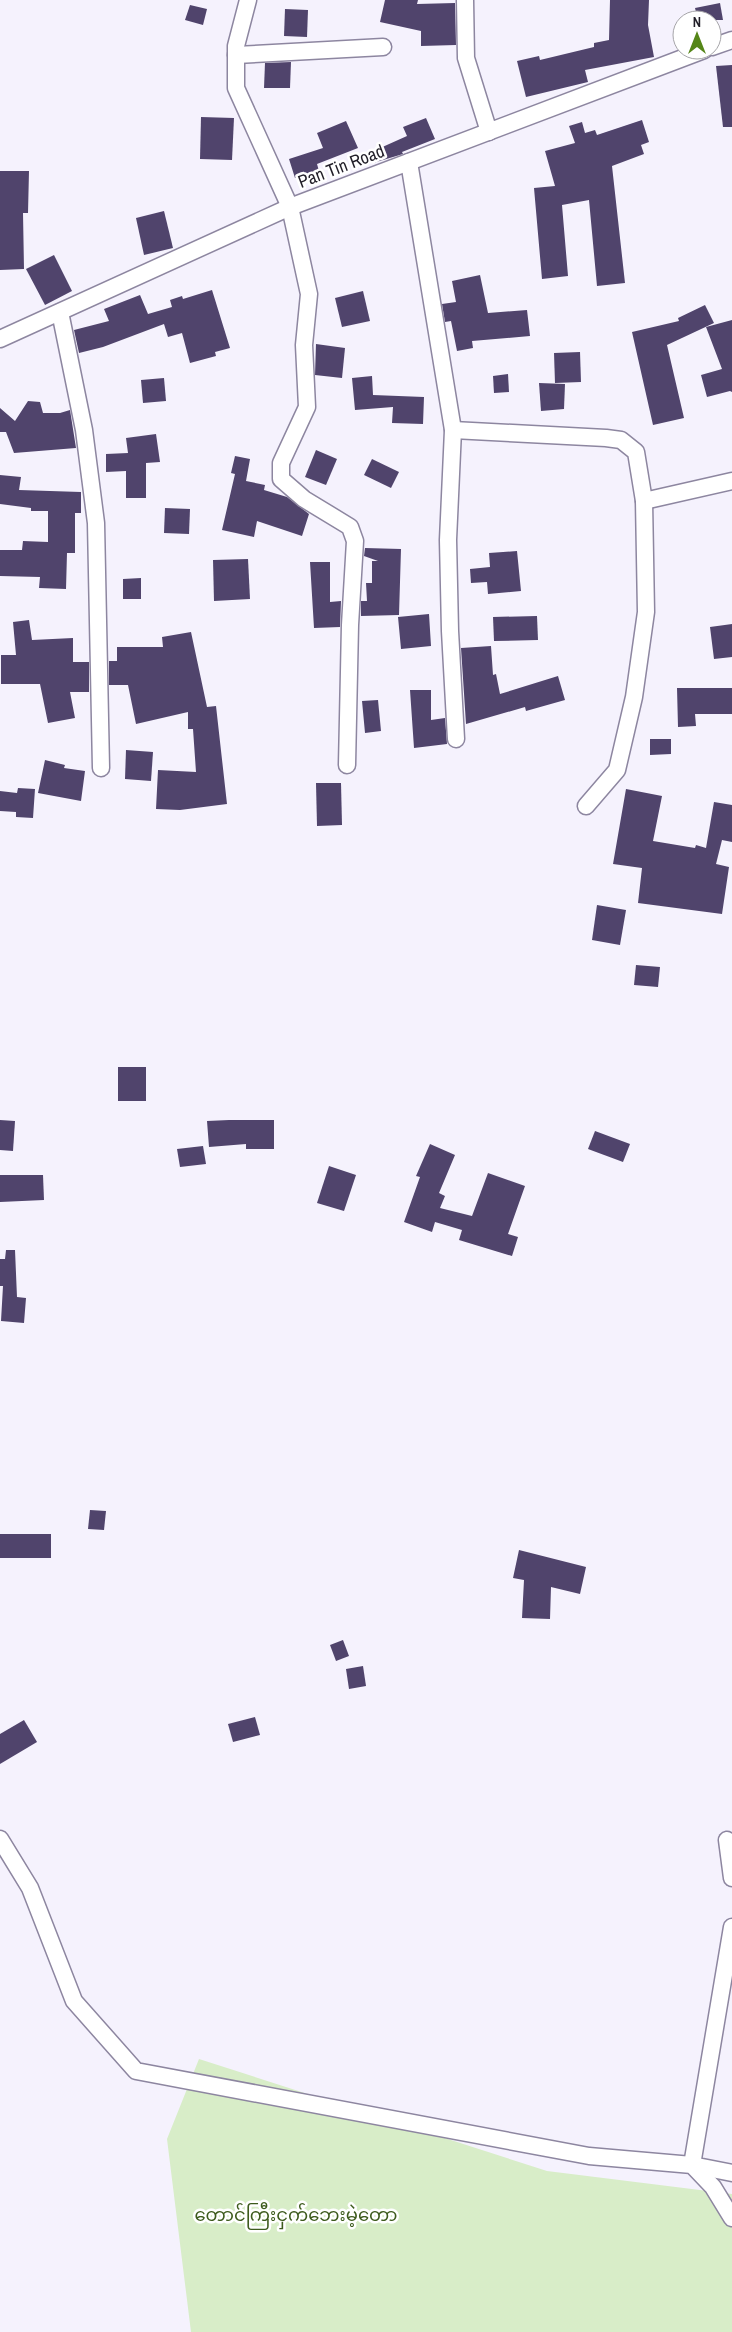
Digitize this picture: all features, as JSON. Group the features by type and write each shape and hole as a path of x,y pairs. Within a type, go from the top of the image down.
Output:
{"street":[{"path":"248,0 236,46 236,88 261,138 290,207 309,294 304,345 307,407 281,463 281,479 304,499 350,527 355,541 350,625 347,765"},
{"path":"465,0 466,58 489,132"},
{"path":"236,56 383,48"},
{"name":"Pan Tin Road","path":"0,339 290,207 678,60"},
{"path":"409,162 453,430 448,540 450,631 456,739"},
{"path":"60,312 84,430 96,523 101,768"},
{"path":"453,430 621,440 636,452 644,501 646,612 634,698 617,770 586,806"},
{"path":"644,501 732,480"},
{"path":"0,1839 30,1888 74,2001 136,2071 589,2156 692,2165 732,2173"},
{"path":"727,1840 732,1878"},
{"path":"692,2165 732,1927"},
{"path":"692,2165 713,2187 732,2218"}],"green space":[{"name":"တောင်ကြီးငှက်ဘေးမဲ့တော","path":"199,2059 547,2171 732,2194 732,2332 191,2332 167,2139"}],"building":[{"path":"385,0 418,0 417,4 455,3 456,45 421,46 421,31 380,22"},
{"path":"610,0 649,0 648,25 654,57 585,70 588,82 526,97 517,61 539,56 540,60 594,47 594,43 609,40"},
{"path":"720,3 721,10 696,10 695,8"},
{"path":"190,5 207,9 203,25 185,20"},
{"path":"285,9 308,10 307,37 284,36"},
{"path":"291,62 290,88 264,88 265,63"},
{"path":"732,65 732,127 723,127 716,66"},
{"path":"201,117 234,118 232,160 200,159"},
{"path":"426,118 435,139 402,152 403,154 373,163 369,153 407,136 403,127"},
{"path":"642,120 649,142 641,145 644,154 612,166 625,283 597,286 589,200 562,205 568,276 542,279 534,188 555,186 545,151 575,143 569,126 582,122 585,133 595,130 597,135"},
{"path":"346,121 358,148 317,164 319,171 295,178 289,159 323,148 317,133"},
{"path":"0,171 29,171 28,213 23,213 24,269 0,270"},
{"path":"164,211 173,248 144,255 136,218"},
{"path":"54,255 72,291 45,305 26,269"},
{"path":"480,275 488,313 527,310 530,336 472,341 473,348 457,351 451,321 445,322 442,304 456,302 452,281"},
{"path":"212,290 230,348 215,352 216,356 190,363 182,333 168,337 164,324 103,347 79,353 74,330 109,321 104,309 140,295 148,314 172,307 170,300 182,296 183,299"},
{"path":"363,291 370,321 342,327 335,298"},
{"path":"705,305 714,323 667,345 684,418 653,425 632,332 679,321 678,318"},
{"path":"732,320 732,392 707,397 701,375 722,369 706,327"},
{"path":"316,344 345,348 342,378 315,375"},
{"path":"580,352 581,382 555,383 554,353"},
{"path":"508,374 509,392 494,393 493,376"},
{"path":"372,376 373,395 424,397 423,424 392,423 393,407 355,410 352,378"},
{"path":"164,378 166,401 143,403 141,380"},
{"path":"539,383 565,384 564,409 541,411"},
{"path":"28,401 40,402 43,413 60,413 70,410 76,448 14,453 6,432 0,432 0,408 15,421"},
{"path":"156,434 160,462 146,463 146,498 126,498 126,471 106,472 106,454 128,453 126,438"},
{"path":"316,450 337,459 326,485 305,477"},
{"path":"235,456 250,459 246,481 265,485 264,490 287,497 309,514 302,536 257,521 254,537 222,530 235,474 231,473"},
{"path":"372,459 399,472 391,488 364,475"},
{"path":"0,475 21,477 19,490 81,492 81,513 75,513 75,553 67,553 66,589 39,588 40,577 0,576 0,550 22,550 23,541 48,542 48,511 31,511 31,508 0,504"},
{"path":"165,508 190,509 189,534 164,533"},
{"path":"365,548 401,549 399,615 361,616 361,601 367,601 366,583 372,583 372,561 378,561 364,556"},
{"path":"517,551 521,591 488,594 487,582 471,583 470,569 490,567 489,553"},
{"path":"248,559 250,599 214,601 213,560"},
{"path":"310,562 330,562 330,602 341,601 340,627 314,628"},
{"path":"141,578 141,599 123,599 123,579"},
{"path":"429,614 431,646 401,649 398,617"},
{"path":"537,616 538,640 494,641 493,617"},
{"path":"29,620 32,640 73,638 73,662 89,662 89,692 70,692 75,718 48,723 40,684 1,684 1,655 16,655 13,622"},
{"path":"732,624 732,657 714,659 710,627"},
{"path":"191,632 207,707 216,706 227,804 180,810 156,809 158,770 196,772 193,729 188,729 188,712 136,724 128,685 109,685 109,661 117,661 117,647 163,647 162,637"},
{"path":"491,646 493,675 496,674 500,694 558,676 565,700 526,711 525,707 466,724 461,648"},
{"path":"677,688 732,688 732,714 695,714 696,726 678,727"},
{"path":"410,690 431,690 431,720 445,718 447,744 414,748"},
{"path":"378,700 381,731 365,733 362,701"},
{"path":"650,739 671,739 671,754 650,755"},
{"path":"126,750 153,752 151,781 125,779"},
{"path":"45,760 65,765 64,768 85,771 81,801 38,793"},
{"path":"316,783 341,783 342,825 317,826"},
{"path":"18,788 35,789 33,818 16,817 16,812 0,811 0,791 17,793"},
{"path":"626,789 662,796 653,841 695,848 696,845 706,848 714,802 732,805 732,842 722,840 716,864 729,867 722,914 638,903 642,868 613,864"},
{"path":"597,905 626,910 620,945 592,940"},
{"path":"636,965 660,967 658,987 634,985"},
{"path":"118,1067 146,1067 146,1101 118,1101"},
{"path":"0,1120 15,1121 13,1151 0,1150"},
{"path":"274,1120 274,1149 246,1149 246,1144 209,1147 207,1121"},
{"path":"595,1131 630,1144 623,1162 588,1149"},
{"path":"430,1144 455,1155 439,1193 445,1196 440,1208 472,1216 488,1173 525,1186 508,1234 518,1237 512,1256 459,1240 462,1230 435,1222 432,1232 404,1222 420,1177 416,1176"},
{"path":"203,1146 206,1164 180,1167 177,1149"},
{"path":"329,1166 356,1175 344,1211 317,1203"},
{"path":"0,1175 43,1175 44,1200 0,1202"},
{"path":"6,1250 15,1250 17,1297 26,1298 24,1323 1,1321 3,1286 0,1286 0,1259 5,1259"},
{"path":"90,1510 106,1511 104,1530 88,1529"},
{"path":"0,1534 51,1534 51,1558 0,1558"},
{"path":"519,1550 586,1567 580,1594 551,1587 550,1619 522,1618 524,1580 513,1578"},
{"path":"343,1640 349,1656 336,1661 330,1645"},
{"path":"363,1666 366,1686 349,1689 346,1669"},
{"path":"255,1717 260,1735 233,1742 228,1724"},
{"path":"24,1720 37,1742 0,1764 0,1734"}]}
